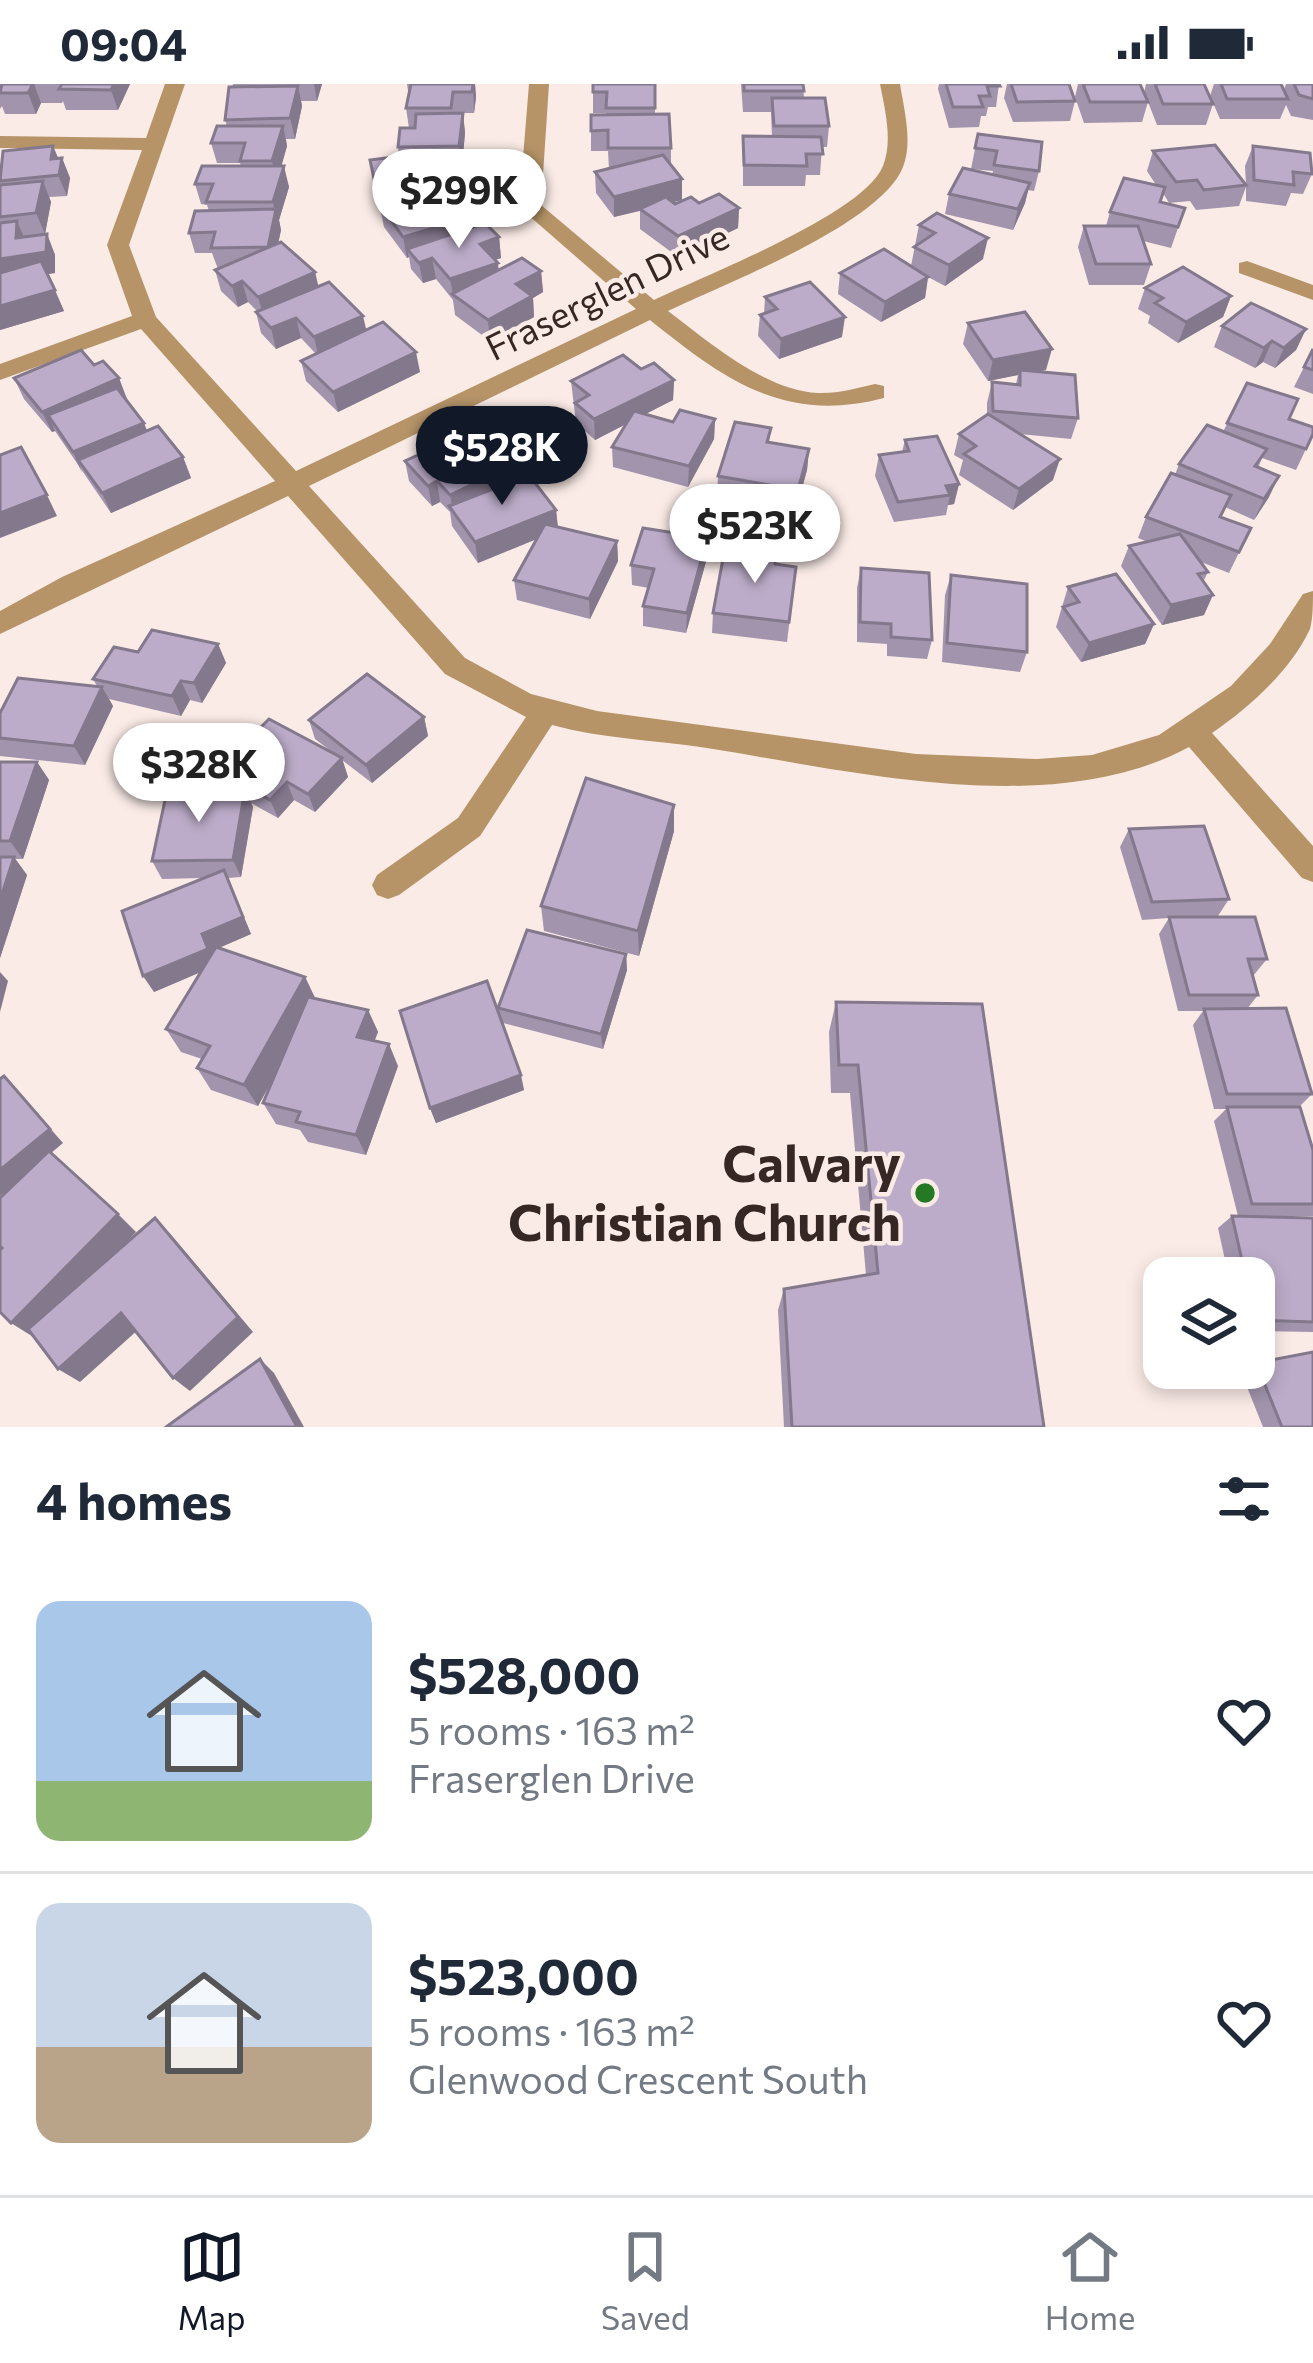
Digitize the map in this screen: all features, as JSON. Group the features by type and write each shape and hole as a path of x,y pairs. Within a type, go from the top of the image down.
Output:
{"street":[{"path":"175,84 118,245 145,319 454,665 545,712 934,767 1069,768 1137,757 1194,733 1233,706 1285,650 1313,601"},
{"path":"539,84 530,207 652,309 745,375 812,400 875,392"},
{"name":"Fraserglen Drive","path":"0,624 72,584 293,483 861,205 896,167 901,143 890,84"},
{"path":"0,142 152,144"},
{"path":"1247,268 1313,293"},
{"path":"0,372 145,319"},
{"path":"388,885 469,827 545,712"},
{"path":"1194,733 1313,868"}],"building":[{"path":"2,84 33,84 28,93 0,93"},
{"path":"62,84 114,84 111,90 59,89"},
{"path":"411,84 473,84 472,92 453,92 451,108 406,108"},
{"path":"593,84 655,84 655,108 606,108 607,92 593,92"},
{"path":"744,84 803,84 804,91 744,91"},
{"path":"946,84 1000,86 987,86 990,96 979,96 983,107 953,107"},
{"path":"1011,84 1069,84 1075,101 1017,102"},
{"path":"1083,84 1140,84 1148,102 1090,102"},
{"path":"1155,84 1204,84 1213,104 1163,104"},
{"path":"1221,84 1281,84 1288,99 1227,99"},
{"path":"1294,84 1313,84 1313,99 1299,95"},
{"path":"298,86 290,118 225,120 229,87"},
{"path":"772,98 825,98 829,126 774,126"},
{"path":"463,113 459,146 398,147 400,128 415,128 416,114"},
{"path":"669,114 671,148 608,148 608,130 591,131 591,115"},
{"path":"217,126 283,126 272,161 240,161 245,143 211,143"},
{"path":"978,134 1042,142 1039,171 994,165 997,151 975,148"},
{"path":"743,136 821,137 823,154 806,154 807,166 744,165"},
{"path":"1215,145 1246,185 1204,190 1197,180 1176,182 1153,151"},
{"path":"53,146 51,159 62,158 59,175 0,181 3,151"},
{"path":"1253,146 1310,153 1312,174 1293,172 1294,185 1254,180"},
{"path":"434,152 436,161 447,160 452,178 376,188 370,160"},
{"path":"663,155 682,179 614,197 595,172"},
{"path":"202,166 284,166 273,202 206,202 213,184 195,184"},
{"path":"963,168 1030,183 1018,209 949,194"},
{"path":"1124,178 1165,187 1160,202 1185,208 1178,227 1110,212"},
{"path":"43,181 36,213 0,217 0,185"},
{"path":"449,186 462,202 447,207 458,221 403,237 381,206"},
{"path":"719,194 739,208 678,236 640,209 666,197 675,204 691,197 699,203"},
{"path":"276,209 268,247 211,248 215,232 189,233 195,211"},
{"path":"937,213 988,238 949,265 914,247 935,233 919,225"},
{"path":"17,221 16,238 47,234 46,252 0,259 0,223"},
{"path":"485,223 499,237 480,244 498,263 450,279 432,258 419,263 407,249"},
{"path":"1084,226 1138,226 1151,264 1096,264"},
{"path":"281,242 315,272 258,297 242,281 232,286 215,270"},
{"path":"884,249 928,277 885,302 840,273"},
{"path":"522,258 541,271 516,284 532,296 488,320 452,294"},
{"path":"41,261 55,290 0,306 0,273"},
{"path":"1183,267 1231,296 1186,322 1155,303 1163,298 1145,288"},
{"path":"329,282 363,316 314,337 296,318 271,328 256,312"},
{"path":"810,282 845,317 781,339 760,315 777,309 765,297"},
{"path":"1251,303 1306,329 1284,348 1272,341 1264,348 1222,326"},
{"path":"1025,312 1052,349 993,360 968,323"},
{"path":"383,322 416,352 333,392 301,361"},
{"path":"1313,349 1313,370 1304,367"},
{"path":"81,350 94,365 103,361 119,378 42,412 14,378"},
{"path":"623,355 641,369 654,363 674,380 594,419 575,403 589,395 571,381"},
{"path":"1020,370 1075,375 1078,418 993,411 992,382 1020,385"},
{"path":"1247,383 1298,399 1289,419 1313,427 1306,449 1227,423"},
{"path":"117,388 144,423 73,452 48,415"},
{"path":"680,410 715,419 689,466 612,447 634,411 673,422"},
{"path":"988,414 1060,459 1019,489 964,454 976,446 959,434"},
{"path":"735,422 771,428 767,442 809,449 798,490 718,476"},
{"path":"1207,425 1267,449 1255,466 1279,476 1264,499 1179,464"},
{"path":"158,426 183,457 102,493 78,460"},
{"path":"466,433 477,444 495,435 521,461 450,495 437,481 428,486 405,461"},
{"path":"937,436 959,484 946,486 950,495 898,502 879,455 909,451 905,440"},
{"path":"21,447 47,495 0,513 0,455"},
{"path":"1171,473 1231,495 1220,517 1251,528 1239,552 1146,517"},
{"path":"529,475 556,510 475,542 449,506"},
{"path":"545,524 617,541 589,599 514,580"},
{"path":"643,528 707,538 687,613 643,606 654,569 631,565"},
{"path":"1180,534 1208,572 1198,574 1213,595 1171,605 1129,546"},
{"path":"725,548 776,554 775,564 796,567 789,622 713,613"},
{"path":"861,568 929,573 932,640 891,637 891,624 860,622"},
{"path":"1116,574 1154,624 1089,643 1063,607 1079,602 1068,587"},
{"path":"951,575 1027,584 1027,652 947,643"},
{"path":"152,630 218,644 194,683 181,681 172,696 93,679 114,647 138,652"},
{"path":"367,674 424,717 366,765 309,720"},
{"path":"18,678 102,687 74,746 0,738 0,713"},
{"path":"269,719 342,758 308,794 287,782 270,800 218,770"},
{"path":"0,762 37,762 10,841 0,841"},
{"path":"586,778 674,805 638,931 541,906"},
{"path":"245,789 233,860 152,861 167,791"},
{"path":"1204,826 1229,899 1152,902 1129,829"},
{"path":"0,857 14,857 0,900"},
{"path":"224,870 243,917 202,934 208,949 143,976 122,911"},
{"path":"1169,917 1255,917 1267,959 1248,959 1258,995 1189,995"},
{"path":"527,930 626,954 601,1034 498,1008"},
{"path":"216,947 305,977 244,1085 197,1068 210,1046 166,1029"},
{"path":"487,981 521,1075 430,1108 400,1011"},
{"path":"308,997 368,1010 357,1037 389,1044 356,1135 296,1122 300,1112 263,1103"},
{"name":"Calvary Christian Church","path":"836,1002 982,1004 1044,1427 792,1427 784,1289 878,1273 858,1065 839,1065"},
{"path":"1286,1008 1312,1094 1227,1094 1204,1009"},
{"path":"4,1076 50,1129 0,1170 0,1079"},
{"path":"1227,1107 1300,1107 1313,1150 1313,1204 1252,1204"},
{"path":"49,1151 118,1214 11,1323 0,1312 0,1198"},
{"path":"1232,1216 1313,1218 1313,1322 1275,1321 1275,1257 1241,1257"},
{"path":"155,1218 238,1317 173,1378 121,1313 58,1369 28,1329"},
{"path":"1313,1352 1313,1427 1282,1427 1267,1389 1275,1389 1275,1359"},
{"path":"260,1359 297,1427 166,1427"}],"place":[{"name":"Calvary Christian Church","path":"925,1193"}]}
